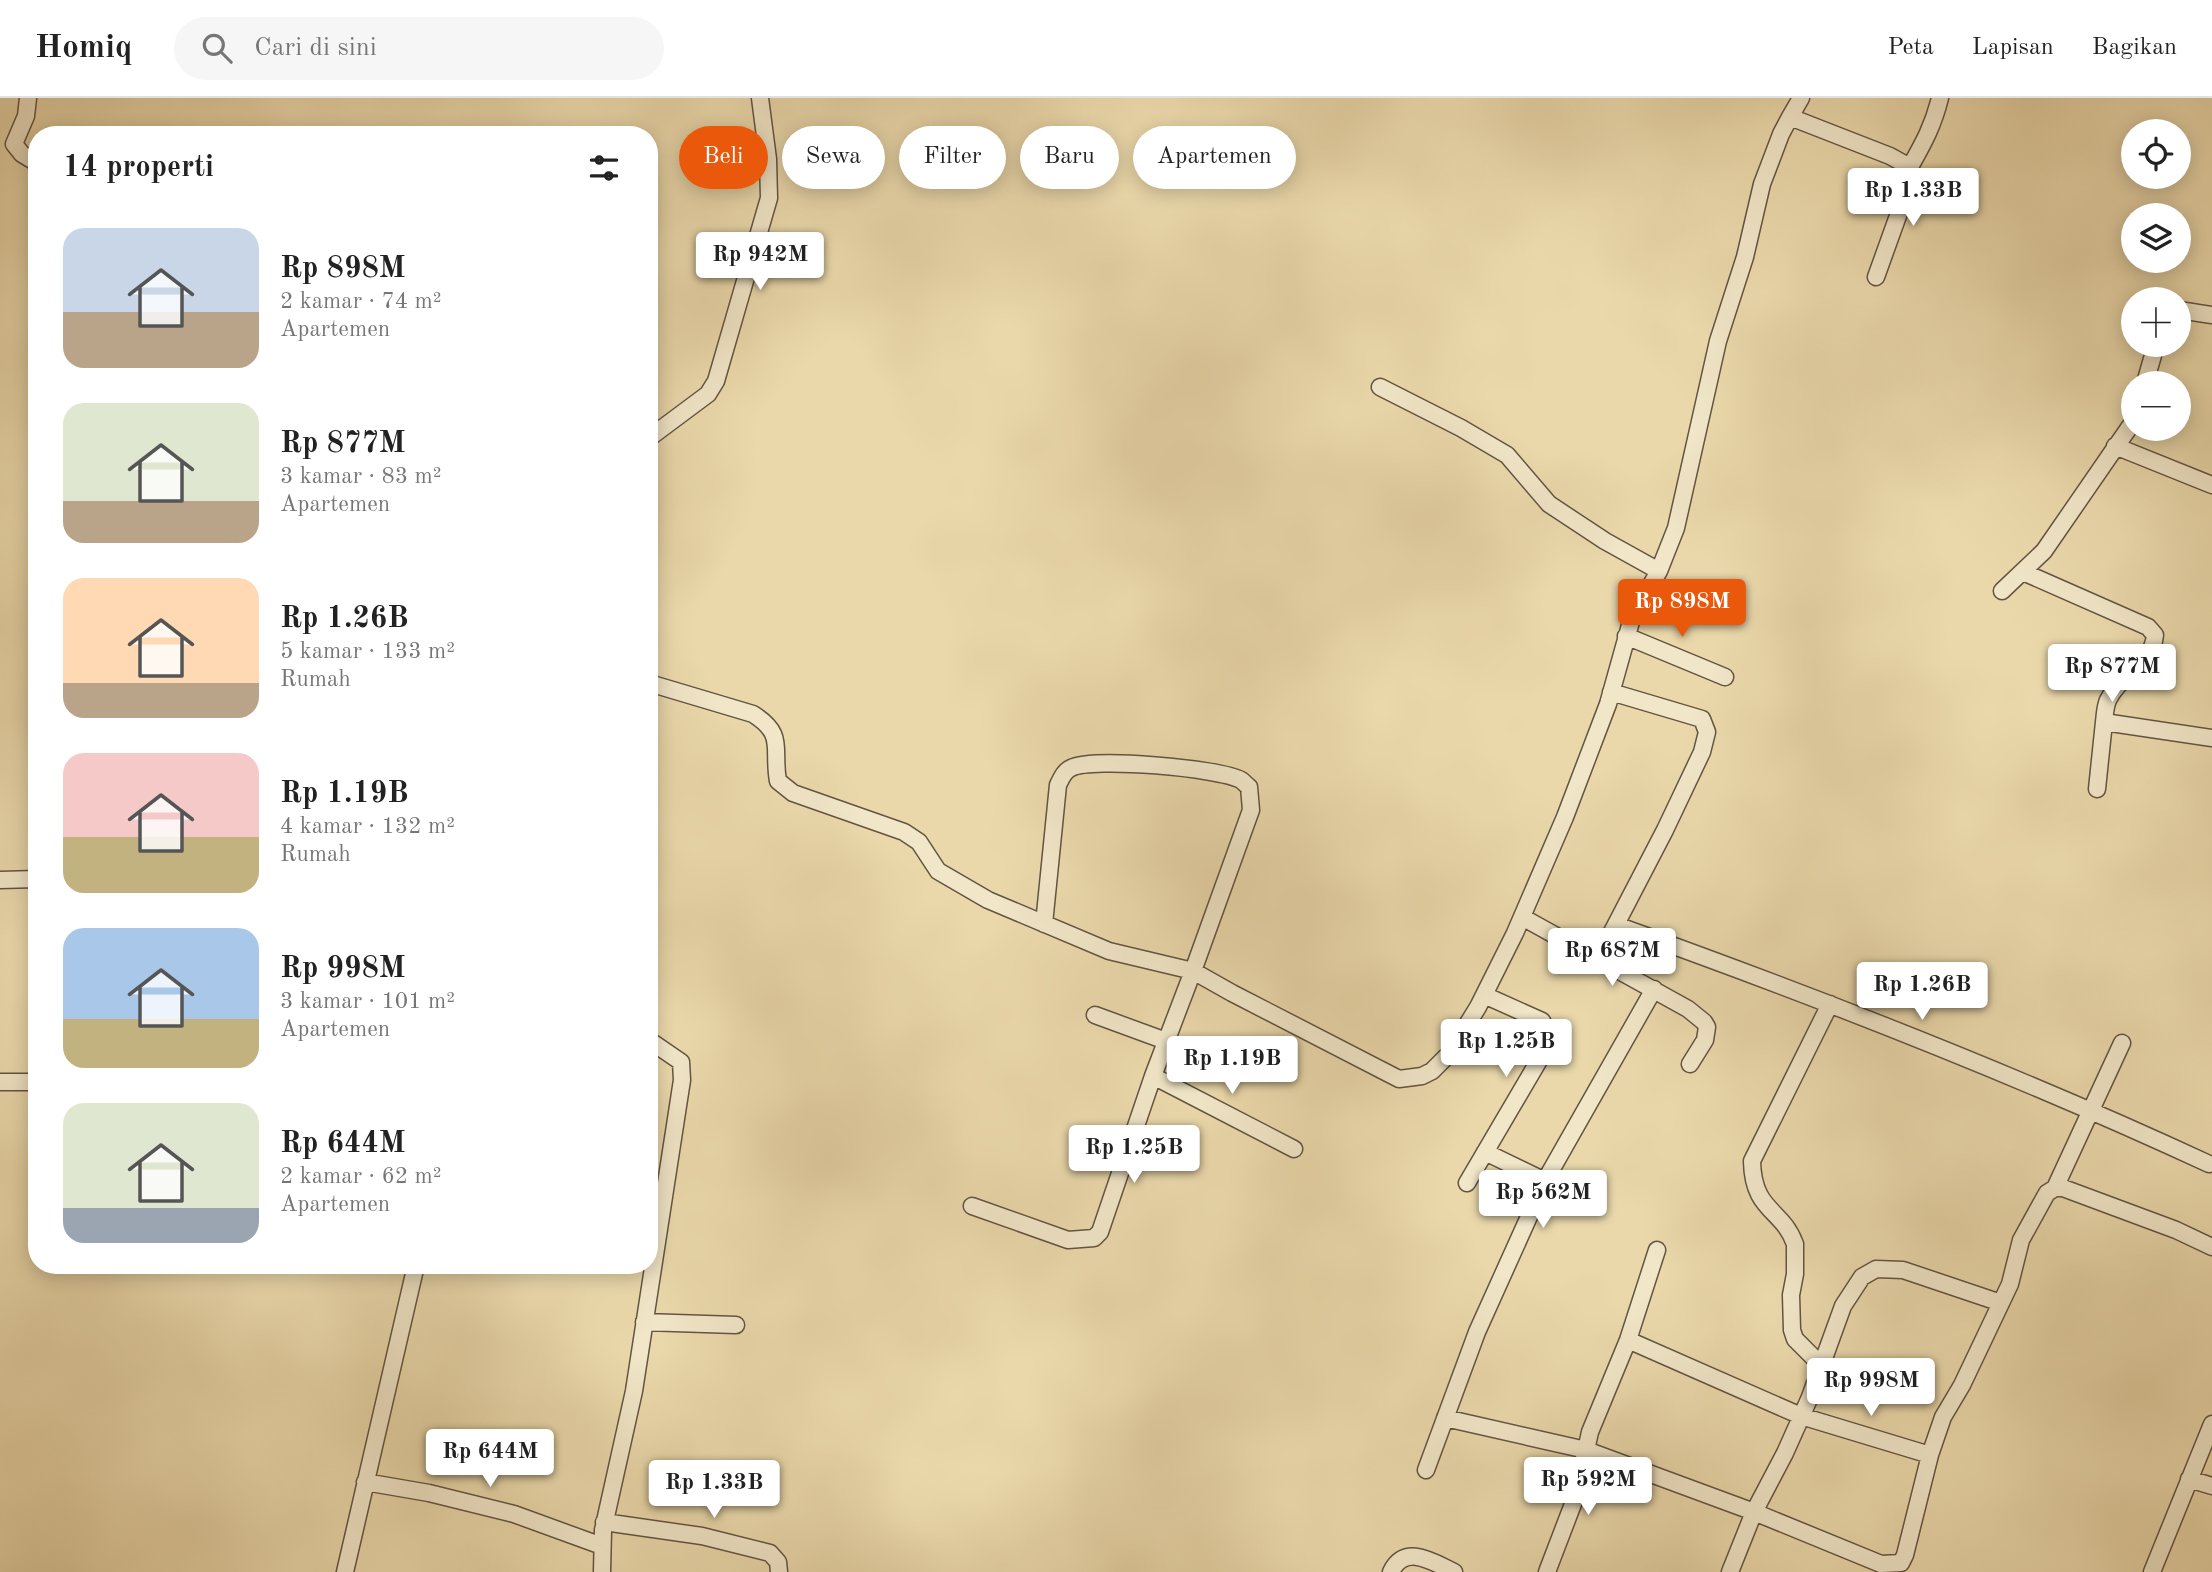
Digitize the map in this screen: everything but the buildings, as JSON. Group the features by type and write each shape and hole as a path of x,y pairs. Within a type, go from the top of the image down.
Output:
{"street":[{"path":"28,98 26,116 14,144 28,158"},
{"path":"658,431 708,394 716,381 769,198 768,159 760,98"},
{"path":"658,685 752,714 771,727 777,744 778,780 793,793 904,832 919,842 938,871 988,900 1109,951 1193,971 1399,1079 1422,1076 1449,1054 1484,995 1522,917 1565,817 1611,692 1632,618 1658,571 1676,528 1718,341 1745,257 1762,184 1781,134 1801,98"},
{"path":"1876,277 1899,213 1910,167 1923,148 1940,98"},
{"path":"1790,117 1890,156 1910,167"},
{"path":"2191,311 2212,314"},
{"path":"1380,387 1507,455 1549,504 1605,541 1658,571"},
{"path":"2002,592 2044,551 2121,438"},
{"path":"2115,446 2212,485"},
{"path":"2023,572 2148,627 2155,635 2154,648 2108,699 2097,789"},
{"path":"1626,636 1725,677"},
{"path":"1598,959 1696,763 1707,732 1702,719 1611,692"},
{"path":"2104,722 2212,738"},
{"path":"972,1206 1068,1240 1094,1238 1100,1232 1153,1076 1251,810 1249,788 1240,780 1185,768 1090,765 1071,768 1058,785 1044,924"},
{"path":"0,880 28,878"},
{"path":"1522,917 1688,1009 1706,1025 1704,1040 1690,1064"},
{"path":"1616,925 1830,1004 2091,1109 2209,1164"},
{"path":"1426,1470 1477,1332 1545,1181 1654,989"},
{"path":"1467,1183 1548,1045 1548,1032 1542,1021 1484,995"},
{"path":"1821,1364 1795,1339 1791,1317 1795,1244 1792,1236 1761,1200 1752,1181 1752,1161 1830,1004"},
{"path":"1096,1015 1166,1041"},
{"path":"1445,1418 1586,1450 1754,1512 1881,1564 1901,1563 1909,1544 1930,1455 1943,1417 1962,1385 2010,1284 2021,1240 2047,1193 2054,1188 2122,1043"},
{"path":"658,1045 676,1056 683,1068 658,1231"},
{"path":"1153,1076 1294,1149"},
{"path":"0,1082 28,1082"},
{"path":"1485,1152 1545,1181"},
{"path":"2054,1188 2063,1188 2091,1197 2176,1230 2212,1248"},
{"path":"1547,1572 1573,1504 1590,1432 1628,1340 1657,1250"},
{"path":"1730,1572 1754,1512 1801,1416 1843,1306 1861,1277 1876,1269 1903,1270 2001,1303"},
{"path":"345,1572 414,1274"},
{"path":"602,1572 604,1522 634,1391 651,1274"},
{"path":"644,1322 736,1325"},
{"path":"1628,1340 1801,1416 1930,1455"},
{"path":"2152,1572 2212,1424"},
{"path":"2189,1479 2212,1486"},
{"path":"365,1482 429,1493 514,1514 602,1546"},
{"path":"604,1522 702,1536 770,1553 778,1562 779,1572"},
{"path":"1391,1572 1396,1562 1407,1556 1423,1558 1454,1572"}]}
